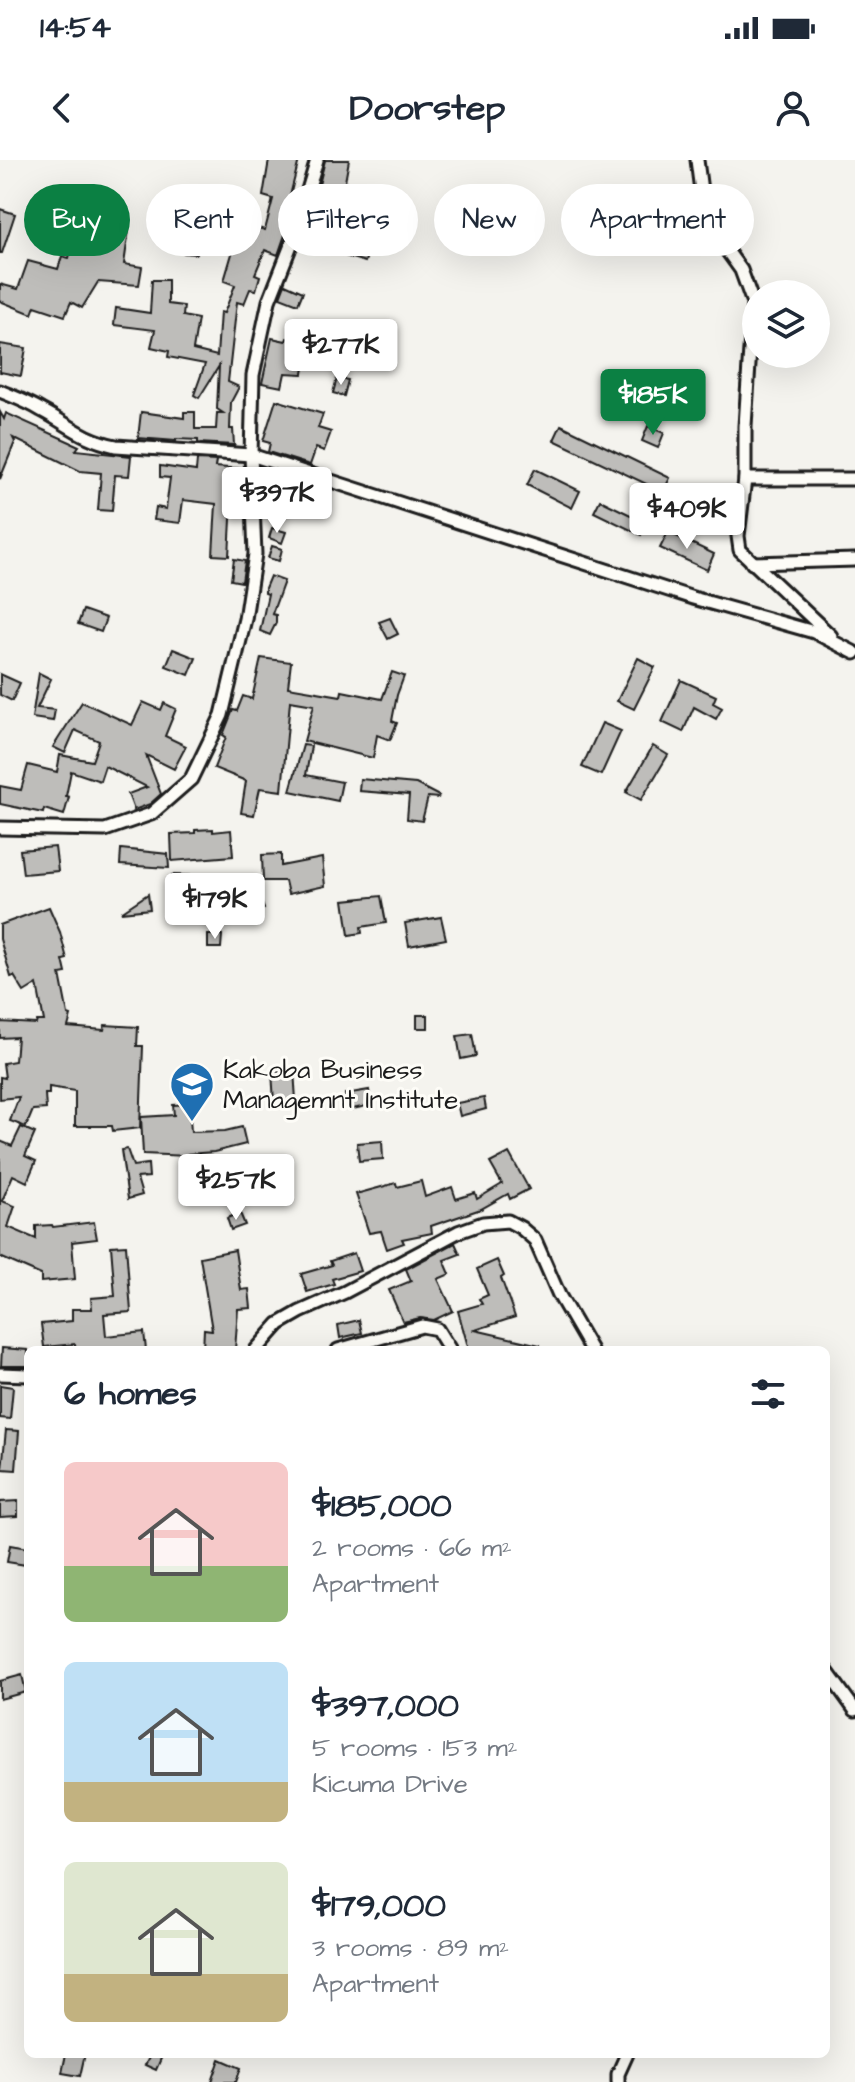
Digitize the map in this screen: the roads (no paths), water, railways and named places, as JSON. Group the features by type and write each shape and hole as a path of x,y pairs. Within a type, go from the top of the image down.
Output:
{"street":[{"path":"0,828 105,830 151,814 191,779 222,715 245,619 255,554 251,455 253,375 269,301 293,240 317,160"},
{"path":"697,160 704,214 741,270 753,303 745,426 745,479 738,536 740,550 837,642"},
{"path":"0,391 39,408 80,435 100,442 116,446 251,455 693,598 814,632 855,653"},
{"path":"745,479 855,479"},
{"path":"752,563 855,560"},
{"path":"260,1346 279,1324 458,1232 483,1223 508,1221 535,1240 559,1295 589,1346"},
{"path":"352,1346 422,1326 437,1329 448,1346"},
{"path":"0,1374 24,1375"},
{"path":"830,1676 855,1710"},
{"path":"618,2082 625,2058"}],"place":[{"name":"Kakoba Business Managemnt Institute","path":"192,1123"}]}
